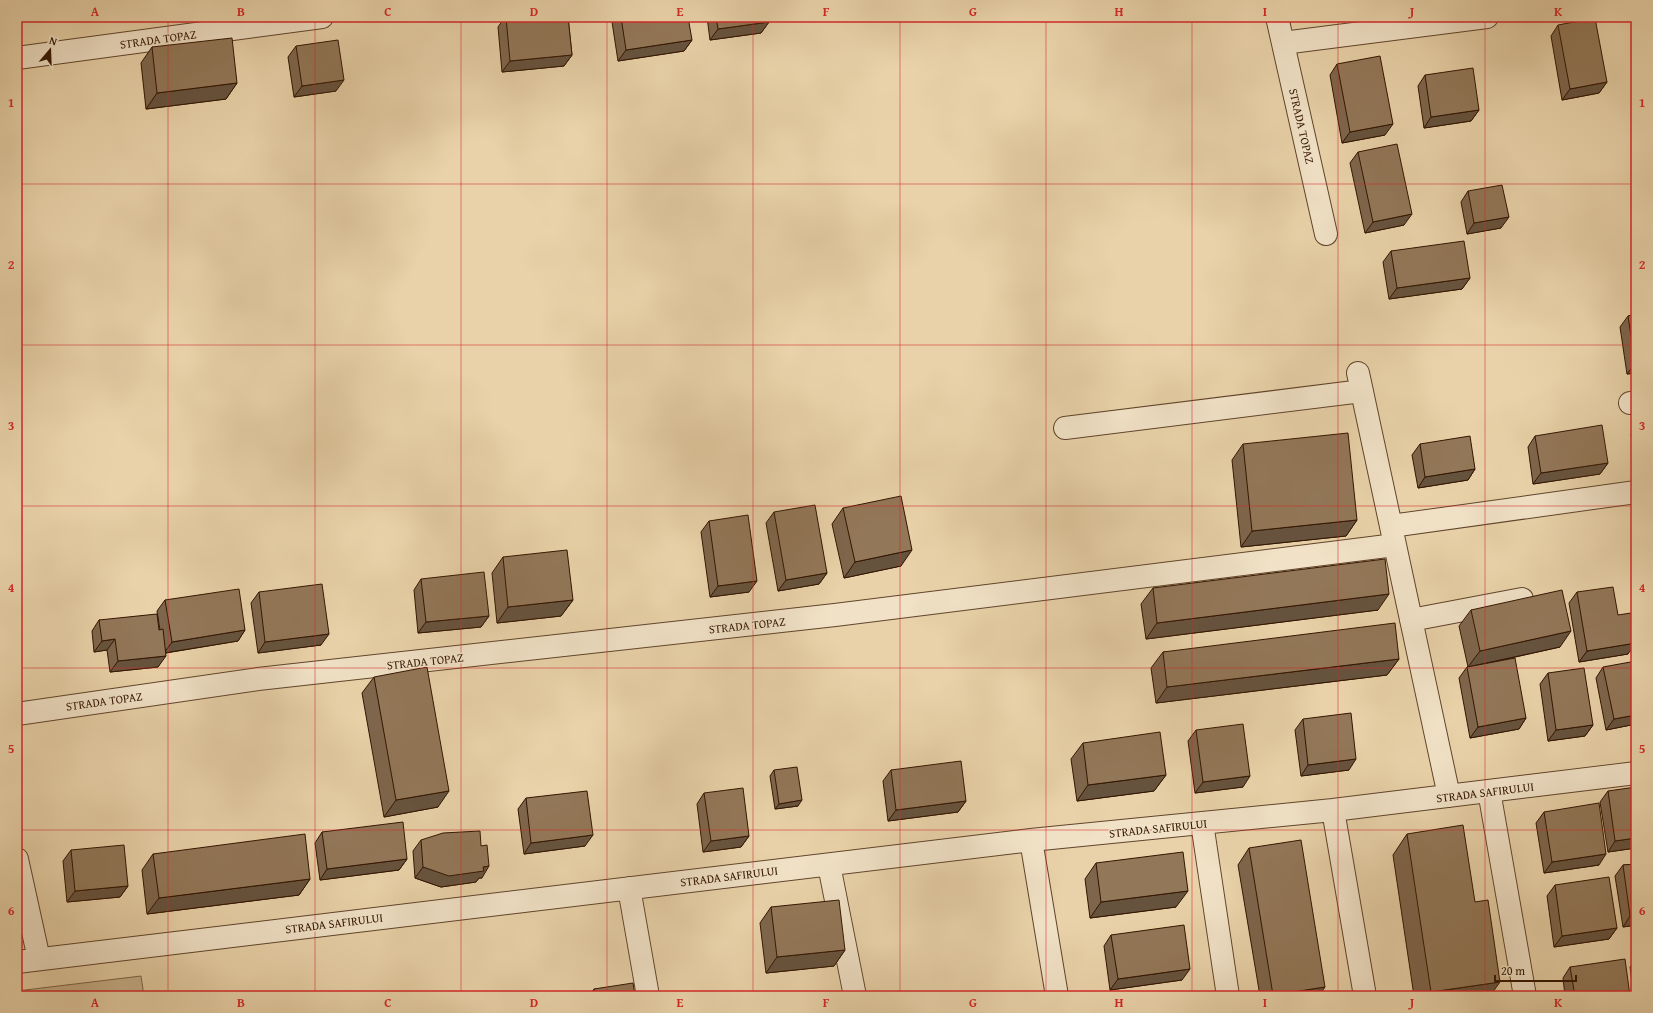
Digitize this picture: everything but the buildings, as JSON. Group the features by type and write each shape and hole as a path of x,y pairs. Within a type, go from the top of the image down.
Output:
{"street":[{"name":"STRADA TOPAZ","path":"17,58 322,17"},
{"name":"STRADA TOPAZ","path":"1277,17 1326,234"},
{"path":"1283,44 1487,17"},
{"path":"1065,428 1360,382 1449,796"},
{"name":"STRADA TOPAZ","path":"17,714 258,679 835,615 1393,535 1636,492"},
{"path":"1411,620 1535,597"},
{"name":"STRADA SAFIRULUI","path":"17,962 1031,840 1333,810 1636,773"},
{"path":"1489,791 1525,996"},
{"path":"1333,810 1365,996"},
{"path":"1202,823 1228,996"},
{"path":"1031,840 1057,996"},
{"path":"17,859 39,959"},
{"path":"829,864 856,996"},
{"path":"629,888 648,996"}],"shaded area":[{"path":"141,976 144,996 17,996 17,991"}]}
